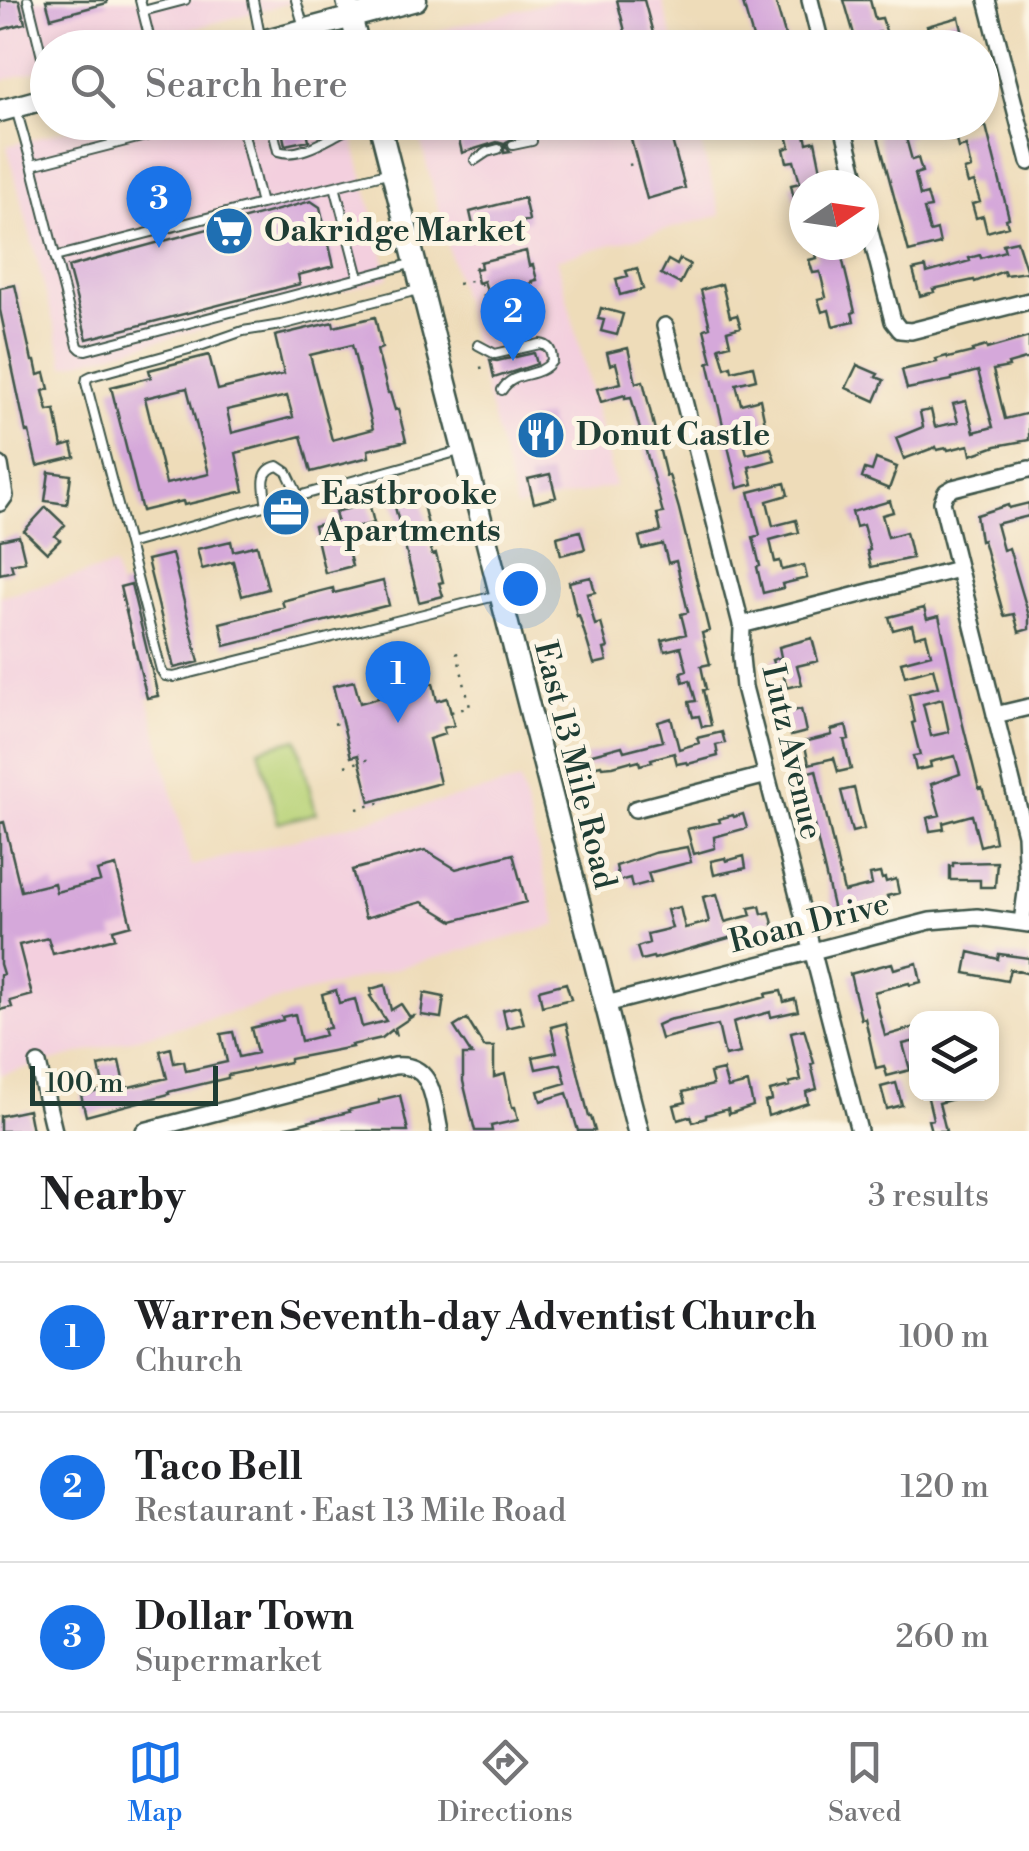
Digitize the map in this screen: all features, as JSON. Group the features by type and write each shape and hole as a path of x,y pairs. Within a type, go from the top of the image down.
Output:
{"main road":[{"path":"318,30 349,8 408,1"},
{"name":"East 13 Mile Road","path":"382,140 638,1131"}],"street":[{"path":"810,0 818,30"},
{"path":"988,0 996,30"},
{"path":"999,43 1029,162"},
{"path":"847,140 854,170"},
{"path":"877,260 893,321 900,330 911,331 1029,302"},
{"name":"Lutz Avenue","path":"664,326 741,625 742,678 854,1129"},
{"path":"0,464 5,491 1,502"},
{"path":"1025,923 1025,834 942,507 943,498 952,488 1029,469"},
{"path":"741,625 958,569"},
{"path":"995,716 1029,706"},
{"path":"635,809 767,775"},
{"name":"Roan Drive","path":"606,1004 930,921 977,918 1025,923"},
{"path":"38,1064 54,1131"},
{"path":"144,1131 407,1065 417,1068 429,1084 440,1131"}],"lane":[{"path":"28,0 35,30"},
{"path":"140,0 147,30"},
{"path":"142,10 185,0"},
{"path":"251,30 253,0"},
{"path":"296,0 305,30"},
{"path":"8,109 32,165 81,349 415,263"},
{"path":"32,165 120,140"},
{"path":"246,140 261,204"},
{"path":"275,140 278,151 286,154 329,140"},
{"path":"513,145 532,140"},
{"path":"476,160 498,149"},
{"path":"55,256 391,172"},
{"path":"335,186 359,278"},
{"path":"422,289 243,331 87,378 86,383 165,676 174,677 500,594"},
{"path":"478,346 495,354 540,344 550,350 552,361 547,368 512,378 502,390"},
{"path":"128,544 463,450"},
{"path":"267,506 264,477 270,468 283,468 298,497"}],"path":[{"path":"630,165 637,164"},
{"path":"476,261 474,268 484,296"},
{"path":"458,284 480,282"},
{"path":"480,368 490,366"},
{"path":"451,712 470,708 454,645"},
{"path":"334,724 342,722"},
{"path":"360,754 362,762"},
{"path":"345,766 370,760"},
{"path":"358,809 383,802 382,798"},
{"path":"596,819 606,816"}],"shaded area":[{"path":"0,0 301,0 188,30 30,30 30,73 0,81"},
{"path":"557,0 662,0 670,30 441,30"},
{"path":"30,140 353,140 389,278 65,366 7,146"},
{"path":"420,140 700,140 721,215 557,259 615,486 516,508"},
{"path":"114,566 191,866 520,781 557,925 0,1075 0,596"}],"green space":[{"path":"297,739 316,813 278,823 259,749"}],"building":[{"path":"0,0 19,0 25,23 0,30"},
{"path":"46,0 107,0 107,3 51,18"},
{"path":"617,0 644,0 652,30 625,30"},
{"path":"742,0 775,0 784,30 751,30"},
{"path":"844,0 870,0 875,19 882,18 886,30 853,30"},
{"path":"959,17 962,30 928,30 927,26"},
{"path":"284,140 309,140 285,145"},
{"path":"459,140 510,140 506,147 510,152 504,153 504,144 497,142 462,153"},
{"path":"631,140 672,140 685,188 647,199"},
{"path":"788,140 815,141 821,170 796,170 794,161 787,162 784,149 790,147"},
{"path":"879,140 907,140 912,160 918,158 922,172 915,174 920,196 927,194 931,208 924,209 930,232 937,230 940,244 909,252"},
{"path":"956,140 990,140 1008,226 987,232 983,216 976,218 972,204 980,202 974,182 968,184 964,170 971,168 966,146 958,148"},
{"path":"524,198 529,220 475,234 470,212"},
{"path":"311,201 320,207 334,266 298,275 300,284 87,339 68,267"},
{"path":"1017,241 1027,272 1005,275 1004,271 975,282 933,289 934,292 920,296 913,270 926,267 927,273 970,261 969,258 981,258 1005,251 1003,244"},
{"path":"526,251 537,280 533,283 488,294 484,281 478,283 475,269 481,268 480,262"},
{"path":"680,259 690,264 680,284 661,274 668,260 677,265"},
{"path":"809,260 843,260 854,321 833,326 829,310 822,312 818,299 826,297 820,272 813,273"},
{"path":"637,268 643,289 620,295 616,279"},
{"path":"722,284 730,317 737,315 741,327 727,331 730,344 719,347 725,368 731,366 732,371 753,366 756,379 736,384 741,404 760,399 766,428 742,435 747,454 771,448 775,460 749,467 753,484 738,488 704,329 710,327 701,290"},
{"path":"15,285 32,361 38,375 45,373 49,389 43,391 48,411 55,410 62,447 72,444 75,457 37,466 0,310 0,288"},
{"path":"601,308 623,314 617,335 601,331"},
{"path":"375,317 382,348 377,350 406,441 368,450 369,457 311,472 301,436 236,453 244,491 142,511 111,387 151,377 149,370 209,355 218,390 284,374 275,336 333,322 334,327","holes":["352,345 373,429 332,440 310,355","187,388 209,474 166,484 145,398","287,396 293,417 232,433 227,410"]},
{"path":"1029,337 1029,358 993,370 1005,419 1029,413 1029,440 971,455 969,445 948,450 936,447 904,459 896,438 923,427 920,412 931,410 935,427 958,422 953,404 966,401 974,432 993,427 978,371 907,389 902,370"},
{"path":"628,348 636,383 643,381 709,631 702,633 710,664 701,666 711,725 702,727 699,716 693,717 689,702 696,701 690,680 683,682 681,672 687,670 681,647 665,651 662,640 686,634 681,614 688,612 676,561 668,563 663,544 642,549 639,537 661,531 657,514 663,513 631,397 601,402 597,389 621,383 616,363 610,365 607,353"},
{"path":"534,353 537,364 494,378 490,360"},
{"path":"857,365 884,380 875,401 846,388"},
{"name":"Donut Castle","path":"547,416 554,440 531,446 527,421"},
{"path":"876,459 897,467 889,489 862,478 865,469 872,471"},
{"path":"49,472 71,475 67,504 45,501"},
{"path":"550,474 556,497 534,503 528,479"},
{"path":"785,483 788,495 767,501 773,526 796,520 799,532 770,540 775,562 780,561 782,570 804,565 807,578 763,593 753,537 760,535 749,492"},
{"path":"415,489 418,502 422,501 432,555 436,554 443,582 439,583 443,596 419,602 392,495"},
{"path":"890,501 893,512 882,515 888,537 906,532 912,558 871,567 863,525 856,527 852,512"},
{"path":"369,503 374,523 343,531 352,566 325,573 314,526 337,520 335,512"},
{"path":"1029,503 1029,516 996,524 1003,550 1009,548 1029,616 1029,629 1019,632 1014,614 1004,616 983,540 980,541 976,515"},
{"name":"Eastbrooke Apartments","path":"300,504 303,519 286,524 285,519 272,522 272,511"},
{"path":"46,507 65,525 55,536 60,540 47,553 24,531"},
{"path":"580,531 585,549 561,555 557,537"},
{"path":"19,536 25,561 11,564 13,571 0,574 0,540"},
{"path":"231,541 233,551 257,545 268,589 242,596 233,561 202,569 197,549"},
{"path":"172,554 199,662 174,668 147,560"},
{"path":"591,577 595,592 587,594 595,625 601,623 608,648 604,649 607,661 594,664 569,582"},
{"path":"383,581 389,605 225,646 220,623 284,607 282,601"},
{"path":"131,584 158,696 147,698 120,587"},
{"path":"924,608 927,619 939,616 995,842 980,846 972,815 943,823 944,829 930,831 927,818 940,815 931,784 960,774 955,756 916,770 913,756 920,755 909,694 938,687 933,668 905,676 901,662 931,654 926,634 915,637 912,625 893,630 889,617","holes":["942,699 949,732 931,736 923,704"]},
{"path":"812,638 818,661 797,666 802,684 787,688 782,670 776,672 772,660 781,657 779,647"},
{"path":"354,681 360,703 433,683 437,701 447,698 454,725 443,728 445,734 429,739 440,783 370,802 358,755 351,757 333,686"},
{"path":"801,709 806,732 791,736 786,713"},
{"path":"671,718 679,749 699,743 697,738 722,732 725,743 716,745 718,756 677,764 674,753 640,765 639,761 631,761 588,768 585,756 663,741 658,722"},
{"path":"846,726 849,739 844,740 851,769 838,772 834,758 809,764 804,742 832,735 831,730"},
{"path":"816,770 844,892 872,885 870,875 880,873 886,882 896,879 899,893 834,911 802,774"},
{"path":"854,788 864,829 852,832 841,791"},
{"path":"743,814 747,828 714,837 715,848 694,854 687,829"},
{"path":"4,822 21,891 54,883 56,892 100,881 97,871 116,866 131,925 113,930 115,938 53,954 48,938 19,945 32,995 10,1001 12,1007 0,1010 3,974 0,823"},
{"path":"687,847 691,862 648,873 651,882 632,887 630,878 619,881 616,866"},
{"path":"425,850 456,869 513,854 526,902 453,921 422,902 365,918 352,870"},
{"path":"744,856 746,868 714,875 711,861"},
{"path":"997,862 995,887 980,887 980,880 950,880 953,863"},
{"path":"717,894 725,922 751,915 749,908 760,906 762,914 770,912 774,928 641,960 637,947 649,943 647,934 672,928 667,910 680,907 685,928 709,922 703,897"},
{"path":"969,952 998,959 999,954 1029,958 1029,974 1010,969 1007,981 965,973"},
{"path":"892,963 894,969 917,963 921,982 874,992 885,1036 909,1029 909,1043 903,1044 909,1070 887,1076 884,1066 876,1068 850,974"},
{"path":"566,983 571,999 542,1006 539,990"},
{"path":"385,985 391,1010 401,1004 413,1016 395,1028 397,1036 392,1030 382,1038 352,1047 228,1075 86,1116 81,1095 104,1090 99,1066 119,1061 125,1088 167,1078 160,1051 171,1048 174,1063 184,1061 186,1071 227,1062 221,1034 233,1032 239,1057 257,1053 251,1028 283,1020 282,1017 295,1014 301,1041 325,1035 323,1029 330,1028 322,994 336,990 339,1003 355,999 362,1027 386,1021 370,996 371,989"},
{"path":"781,991 784,1002 795,999 798,1011 771,1017 770,1012 733,1022 740,1053 725,1056 718,1025 661,1039 657,1025 668,1020"},
{"path":"424,993 444,997 441,1018 421,1015"},
{"path":"519,1006 524,1024 507,1028 503,1010"},
{"path":"467,1019 484,1047 494,1047 494,1077 505,1074 518,1120 491,1126 492,1131 475,1131 463,1081 463,1055 472,1055 454,1027"},
{"path":"566,1023 595,1131 578,1131 567,1093 541,1101 538,1091 566,1083 561,1064 536,1069 533,1057 557,1052 551,1027"},
{"path":"804,1029 817,1089 806,1092 808,1103 768,1116 765,1102 772,1100 770,1091 801,1080 791,1032"},
{"path":"723,1070 728,1088 748,1083 753,1106 729,1114 728,1109 693,1122 691,1116 678,1120 674,1105 686,1102 683,1092 713,1085 710,1073"},
{"path":"896,1083 902,1105 887,1109 881,1087"},
{"path":"400,1095 408,1131 288,1131 287,1127"},
{"path":"929,1101 946,1101 939,1103 946,1131 931,1131 928,1120 933,1119"},
{"path":"28,1110 32,1131 0,1131 0,1116"}],"place":[{"name":"Oakridge Market","path":"229,231"},
{"name":"Dollar Town","path":"159,248"},
{"name":"Taco Bell","path":"513,361"},
{"name":"Donut Castle","path":"541,435"},
{"name":"Eastbrooke Apartments","path":"286,512"},
{"name":"Warren Seventh-day Adventist Church","path":"398,723"}]}
